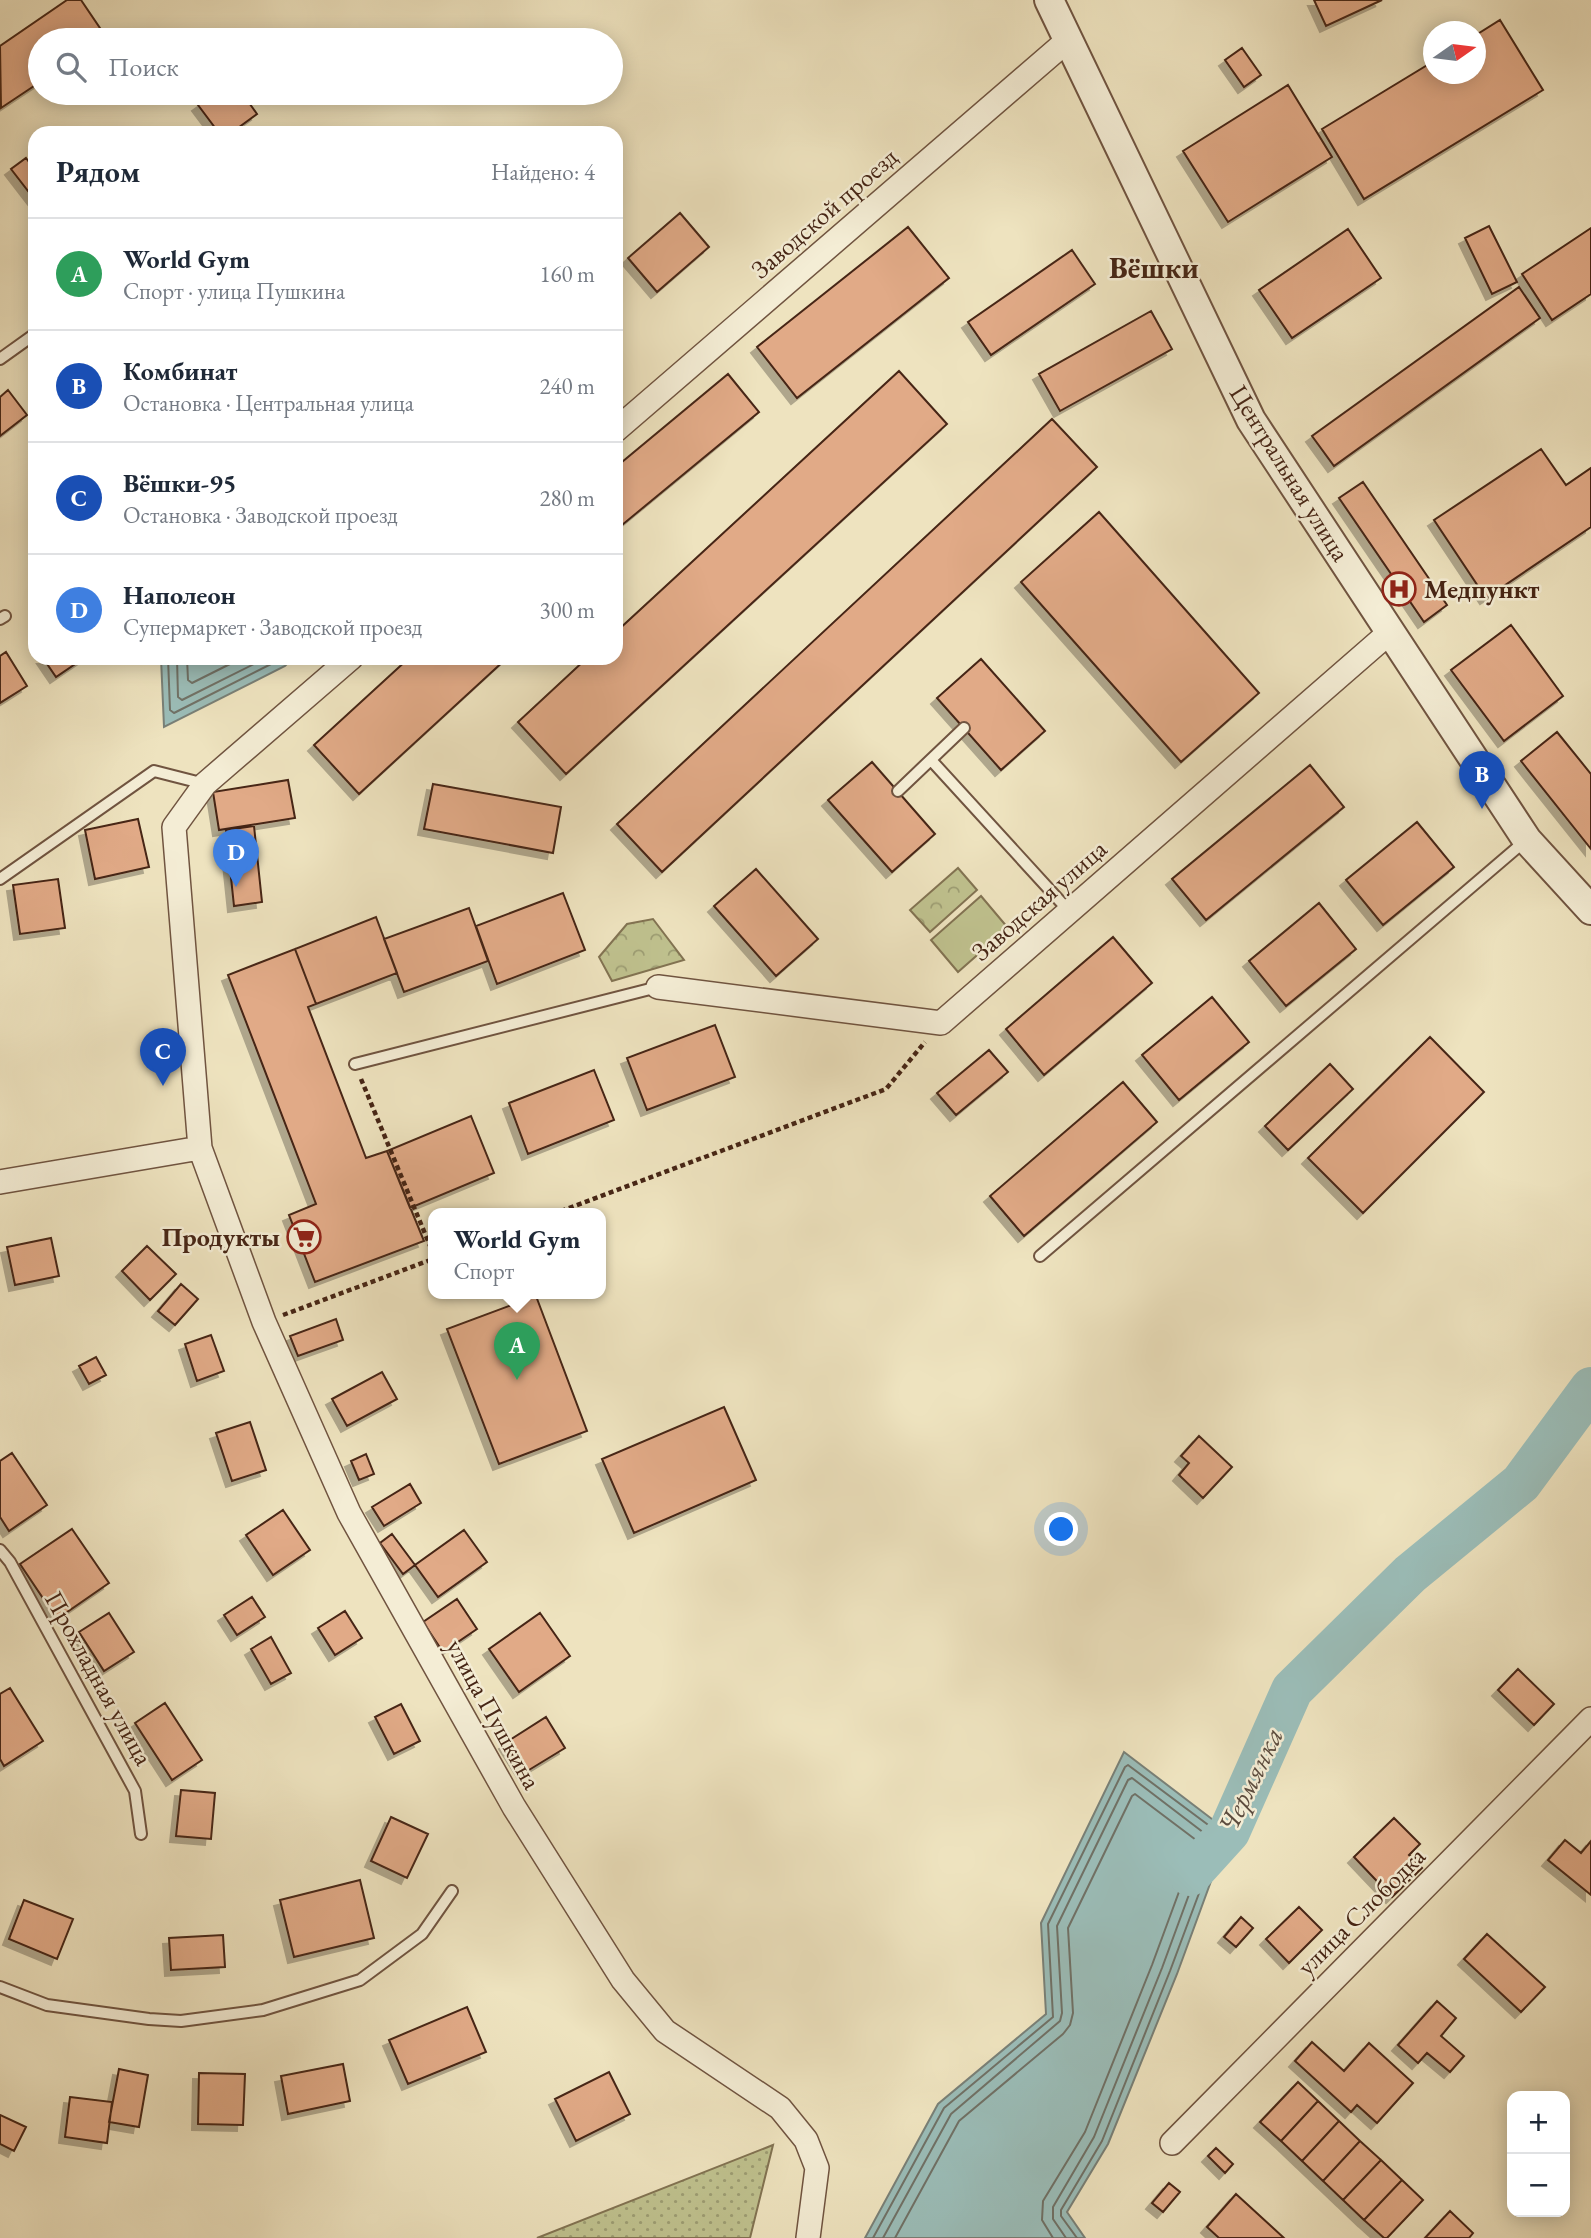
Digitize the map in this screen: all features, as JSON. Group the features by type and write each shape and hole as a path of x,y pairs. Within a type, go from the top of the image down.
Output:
{"street":[{"name":"Центральная улица","path":"1049,0 1251,420 1527,840 1591,910"},
{"name":"Заводской проезд","path":"623,423 1068,40"},
{"name":"Заводская улица","path":"941,1023 1390,632"},
{"path":"0,1182 200,1148 174,827 205,784 343,665"},
{"path":"658,987 941,1023"},
{"name":"улица Пушкина","path":"200,1148 264,1322 349,1513 514,1807 623,1980 665,2031 780,2108 806,2140 817,2168 808,2238"},
{"name":"улица Слободка","path":"1172,2143 1591,1719"}],"lane":[{"path":"0,359 28,339"},
{"path":"898,791 964,728"},
{"path":"931,760 1069,911"},
{"path":"0,879 154,771 205,784"},
{"path":"1040,1256 1527,840"},
{"path":"355,1064 658,987"},
{"name":"Прохладная улица","path":"0,1550 10,1562 135,1791 141,1834"},
{"path":"0,1987 47,2005 149,2019 181,2021 263,2010 360,1980 422,1934 452,1891"}],"path":[{"path":"569,1208 886,1089 941,1023"},
{"path":"355,1064 428,1241"},
{"path":"264,1322 428,1261"}],"green space":[{"path":"958,868 977,890 930,932 910,910"},
{"path":"981,896 1008,928 958,972 931,940"},
{"path":"653,919 684,960 612,981 599,957 627,924"},
{"path":"773,2145 750,2238 537,2238"}],"water":[{"path":"161,665 286,665 285,666 164,727"},
{"path":"1124,1752 1229,1832 1177,1974 1108,2144 1067,2212 1085,2238 865,2238 938,2104 1046,2014 1041,1923"}],"building":[{"path":"67,0 81,0 100,28 28,28 28,90 1,108 0,46"},
{"path":"1314,0 1382,0 1326,26"},
{"path":"1500,20 1543,90 1364,199 1322,129 1423,68 1423,84 1486,84 1486,29"},
{"path":"1242,48 1261,75 1244,87 1225,60"},
{"path":"1288,85 1332,157 1228,222 1183,151"},
{"path":"198,105 251,105 257,114 241,126 214,126"},
{"path":"26,158 28,191 11,169"},
{"path":"680,213 709,247 657,292 628,258"},
{"path":"1489,226 1517,282 1492,294 1465,238"},
{"path":"908,227 949,278 797,398 757,347"},
{"path":"1591,228 1591,294 1552,320 1522,274"},
{"path":"1348,229 1381,278 1292,338 1259,290"},
{"path":"1072,250 1095,284 991,355 968,322"},
{"path":"1519,287 1540,318 1334,466 1312,436"},
{"path":"1151,311 1172,349 1060,411 1039,374"},
{"path":"899,371 947,424 566,774 518,722 579,665 623,665 623,626"},
{"path":"728,374 759,412 623,524 623,461"},
{"path":"8,390 27,415 0,436 0,397"},
{"path":"1052,419 1097,467 662,872 617,824"},
{"path":"1541,449 1566,485 1591,468 1591,527 1486,598 1434,520"},
{"path":"1363,482 1447,605 1424,622 1339,498"},
{"path":"1099,512 1259,693 1181,762 1021,582"},
{"path":"1511,625 1563,696 1504,741 1451,670"},
{"path":"6,652 27,686 0,703 0,656"},
{"path":"981,659 1045,731 1001,770 937,698"},
{"path":"48,665 74,665 56,677"},
{"path":"401,665 499,665 359,794 314,745"},
{"path":"1557,732 1591,774 1591,849 1521,761"},
{"path":"872,762 935,834 892,872 828,800"},
{"path":"1310,765 1344,807 1206,920 1172,879"},
{"path":"288,780 295,818 219,830 213,792"},
{"path":"433,784 561,807 553,853 424,829"},
{"path":"138,819 149,867 95,879 85,830"},
{"path":"1417,822 1454,867 1383,925 1346,880"},
{"path":"254,826 262,902 234,906 226,830"},
{"path":"756,869 818,939 776,976 714,906"},
{"path":"58,879 65,928 20,934 13,885"},
{"path":"563,893 585,950 497,984 476,926"},
{"path":"1319,903 1356,949 1286,1006 1249,961"},
{"path":"469,908 488,961 404,992 384,939"},
{"path":"376,917 397,973 316,1004 295,949"},
{"path":"1113,937 1152,983 1044,1075 1006,1029"},
{"path":"295,949 316,1004 308,1007 366,1158 387,1151 424,1241 315,1282 289,1215 316,1204 228,975"},
{"path":"1212,997 1249,1042 1179,1100 1142,1055"},
{"path":"715,1025 735,1077 647,1110 627,1058"},
{"path":"1430,1037 1484,1092 1363,1213 1308,1158"},
{"path":"989,1050 1008,1072 956,1115 937,1093"},
{"path":"1330,1064 1353,1089 1288,1150 1265,1126"},
{"path":"594,1070 614,1120 528,1154 509,1103"},
{"path":"1123,1082 1157,1122 1024,1236 990,1196"},
{"path":"471,1116 494,1173 410,1208 387,1151"},
{"path":"51,1238 59,1276 15,1285 7,1247"},
{"path":"147,1246 176,1274 150,1300 122,1271"},
{"path":"181,1284 198,1299 175,1325 158,1311"},
{"path":"528,1299 537,1299 587,1431 499,1464 447,1329"},
{"path":"336,1319 343,1340 298,1356 290,1336"},
{"path":"211,1335 224,1371 197,1381 185,1344"},
{"path":"96,1357 106,1375 89,1384 79,1366"},
{"path":"382,1372 397,1399 347,1426 332,1399"},
{"path":"724,1407 756,1480 634,1533 602,1459"},
{"path":"250,1422 266,1470 232,1481 216,1433"},
{"path":"1199,1436 1232,1467 1203,1498 1179,1475 1189,1463 1181,1456"},
{"path":"12,1453 47,1505 9,1531 0,1517 0,1461"},
{"path":"366,1454 374,1474 359,1480 351,1461"},
{"path":"410,1484 421,1503 384,1526 372,1507"},
{"path":"283,1510 310,1550 273,1575 246,1535"},
{"path":"72,1529 109,1583 57,1619 20,1564"},
{"path":"464,1530 487,1562 438,1597 415,1565"},
{"path":"392,1534 415,1565 403,1574 380,1543"},
{"path":"252,1597 265,1617 237,1635 224,1615"},
{"path":"457,1599 477,1629 443,1652 423,1622"},
{"path":"345,1611 362,1638 335,1655 318,1628"},
{"path":"109,1613 134,1652 104,1671 79,1632"},
{"path":"540,1613 570,1656 519,1692 489,1649"},
{"path":"271,1637 291,1673 271,1684 251,1649"},
{"path":"1518,1669 1554,1704 1534,1725 1498,1690"},
{"path":"10,1688 43,1741 4,1766 0,1759 0,1694"},
{"path":"165,1703 202,1760 172,1780 135,1723"},
{"path":"401,1704 420,1741 394,1754 375,1717"},
{"path":"546,1717 565,1748 524,1773 505,1743"},
{"path":"181,1790 215,1793 211,1839 176,1836"},
{"path":"391,1817 428,1834 407,1878 371,1861"},
{"path":"1394,1818 1420,1844 1409,1855 1422,1868 1392,1897 1354,1857"},
{"path":"1565,1840 1581,1853 1591,1841 1591,1895 1548,1860"},
{"path":"360,1880 374,1938 294,1957 280,1900"},
{"path":"24,1900 73,1919 57,1959 9,1939"},
{"path":"1299,1907 1322,1930 1289,1963 1266,1939"},
{"path":"1241,1917 1253,1928 1236,1947 1224,1937"},
{"path":"1487,1934 1545,1987 1521,2012 1464,1959"},
{"path":"223,1935 225,1967 171,1970 169,1938"},
{"path":"1437,2001 1456,2018 1441,2036 1464,2056 1450,2072 1427,2053 1418,2063 1398,2045"},
{"path":"467,2007 486,2052 408,2084 389,2040"},
{"path":"1312,2042 1344,2071 1369,2043 1413,2083 1377,2123 1357,2105 1351,2112 1295,2061"},
{"path":"343,2064 350,2101 288,2114 281,2076"},
{"path":"119,2069 148,2075 139,2127 109,2122"},
{"path":"609,2072 630,2114 576,2141 555,2099"},
{"path":"199,2073 245,2074 243,2125 198,2124"},
{"path":"1298,2082 1318,2101 1281,2141 1260,2122"},
{"path":"70,2097 112,2102 107,2143 65,2137"},
{"path":"1318,2101 1339,2121 1302,2161 1281,2141"},
{"path":"0,2115 26,2127 14,2151 0,2144"},
{"path":"1339,2121 1360,2141 1323,2181 1302,2161"},
{"path":"1360,2141 1381,2160 1343,2200 1323,2181"},
{"path":"1216,2148 1233,2164 1225,2173 1208,2156"},
{"path":"1381,2160 1402,2180 1364,2220 1343,2200"},
{"path":"1402,2180 1423,2200 1384,2238 1364,2220"},
{"path":"1169,2183 1180,2192 1163,2212 1152,2203"},
{"path":"1236,2194 1284,2238 1219,2238 1207,2227"},
{"path":"1450,2211 1473,2233 1469,2238 1425,2238"}],"waterway":[{"name":"Чермянка","path":"1190,1875 1229,1832 1292,1690 1410,1574 1521,1483 1591,1388"}],"place":[{"name":"Медпункт","path":"1399,589"},
{"name":"Комбинат","path":"1482,809"},
{"name":"Наполеон","path":"236,887"},
{"name":"Вёшки-95","path":"163,1086"},
{"name":"Продукты","path":"304,1237"},
{"name":"World Gym","path":"517,1380"}],"district":[{"name":"Вёшки","path":"1154,268"}]}
